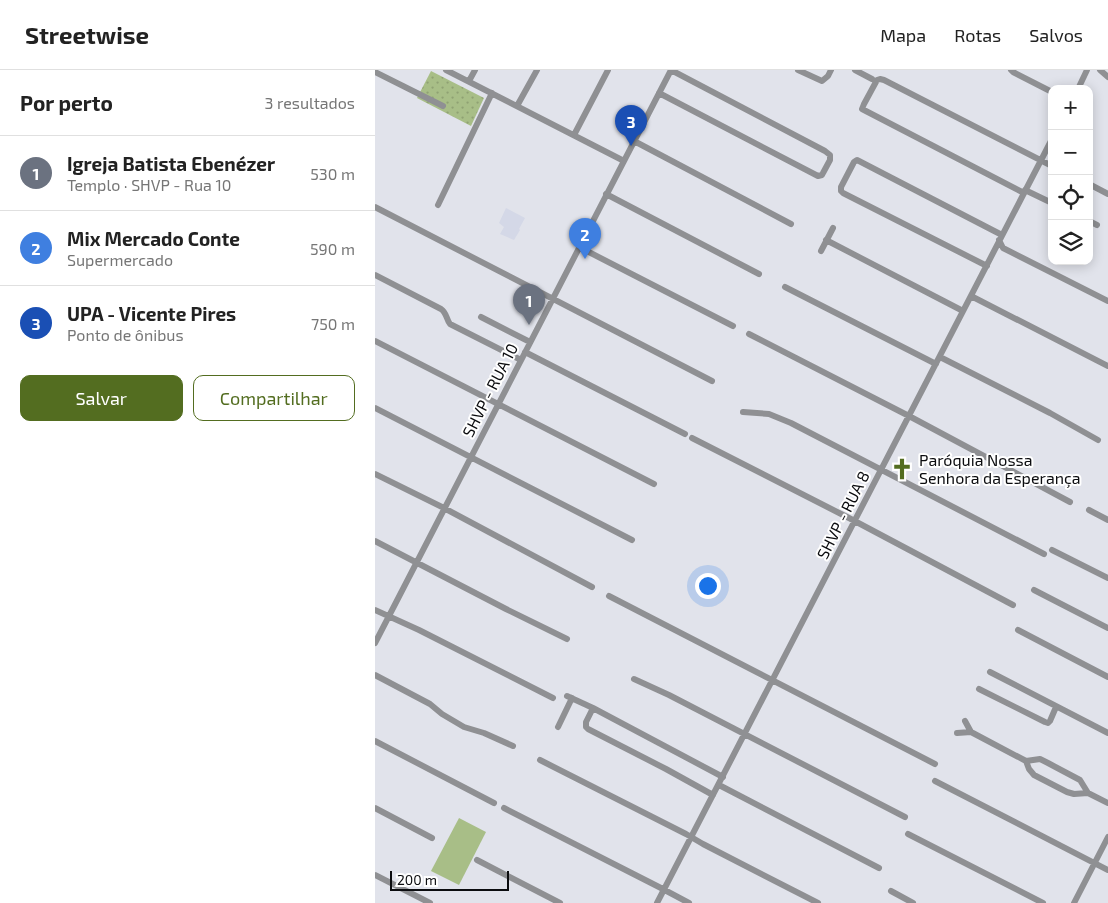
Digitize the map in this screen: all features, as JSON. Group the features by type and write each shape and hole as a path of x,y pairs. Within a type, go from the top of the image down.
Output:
{"street":[{"path":"447,70 624,161"},
{"path":"469,81 475,70"},
{"path":"517,106 537,70"},
{"path":"573,135 608,70"},
{"path":"659,93 818,176 822,175 831,157 825,151 671,70"},
{"name":"SHVP - RUA 10","path":"375,643 671,70"},
{"path":"798,70 822,81 831,70"},
{"path":"855,70 872,79"},
{"path":"1011,70 1048,90"},
{"path":"1080,85 1087,70"},
{"path":"1100,70 1108,77"},
{"path":"376,72 443,106"},
{"path":"1048,164 881,78 877,80 862,109 1025,192 1048,201"},
{"path":"439,205 491,93"},
{"path":"634,141 791,224"},
{"name":"SHVP - RUA 8","path":"657,903 1048,147"},
{"path":"987,266 843,193 841,187 854,162 859,161 1001,238 1003,248 1108,301"},
{"path":"1093,186 1108,194"},
{"path":"606,194 759,274"},
{"path":"375,207 712,381"},
{"path":"1093,223 1097,225"},
{"path":"821,250 833,228"},
{"path":"827,240 963,311"},
{"path":"579,247 733,326"},
{"path":"375,274 441,309 445,312 447,321 450,324 521,360"},
{"path":"785,287 936,364"},
{"path":"971,296 1108,366"},
{"path":"481,316 530,342"},
{"path":"749,334 909,416 1070,502"},
{"path":"375,341 654,484"},
{"path":"525,352 685,434"},
{"path":"940,357 1098,440"},
{"path":"375,408 632,540"},
{"path":"743,412 769,414 806,430 1044,554"},
{"path":"692,438 1013,605"},
{"path":"375,474 444,508 593,587"},
{"path":"1089,510 1108,520"},
{"path":"375,541 567,639"},
{"path":"1052,550 1108,578"},
{"path":"1034,590 1108,628"},
{"path":"609,596 935,764"},
{"path":"375,610 419,630 553,698"},
{"path":"1019,630 1108,677"},
{"path":"990,672 1108,737"},
{"path":"375,675 429,704 464,727 485,733 513,746"},
{"path":"634,679 669,695 905,817"},
{"path":"979,689 1048,723 1057,709"},
{"path":"558,727 570,697 723,776"},
{"path":"593,708 585,725 588,729 713,795"},
{"path":"1057,709 1108,733"},
{"path":"965,720 971,732"},
{"path":"957,733 971,732 1026,761 1044,760 1079,779 1088,793"},
{"path":"375,741 494,803"},
{"path":"540,760 818,903"},
{"path":"1026,761 1034,775 1070,794 1088,793 1108,803"},
{"path":"935,781 1108,870"},
{"path":"719,785 879,868"},
{"path":"375,808 432,838"},
{"path":"504,808 689,903"},
{"path":"908,834 1043,903"},
{"path":"1074,903 1108,837"},
{"path":"477,860 559,903"},
{"path":"375,875 430,903"},
{"path":"891,891 913,903"}],"shaded area":[{"path":"506,208 525,218 514,240 500,234 504,227 499,223"}],"green space":[{"path":"431,71 484,98 471,126 417,98"},
{"path":"459,818 486,832 459,885 431,871"}],"place":[{"name":"UPA - Vicente Pires","path":"631,146"},
{"name":"Mix Mercado Conte","path":"585,259"},
{"name":"Igreja Batista Ebenézer","path":"529,325"},
{"name":"Paróquia Nossa Senhora da Esperança","path":"902,469"}]}
